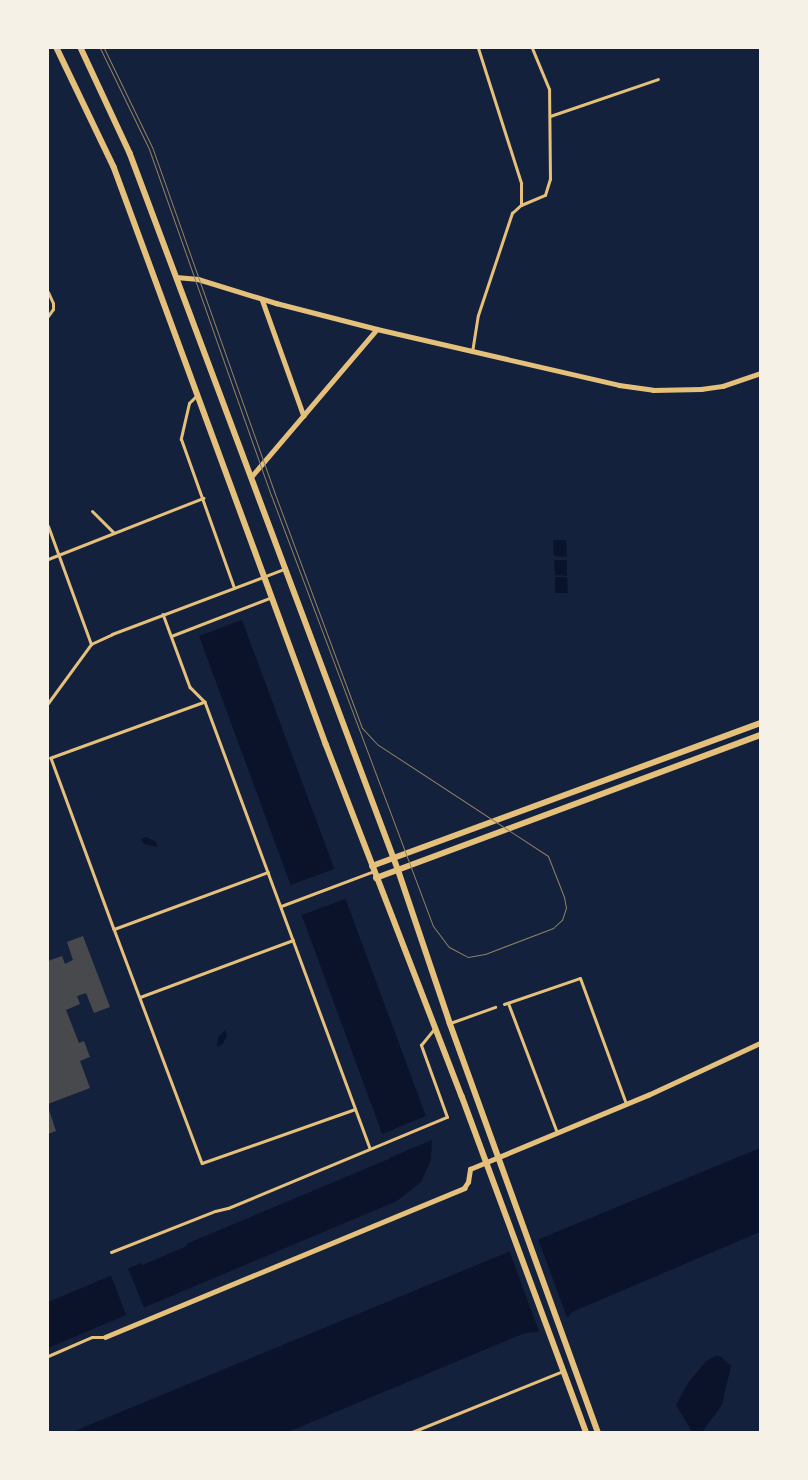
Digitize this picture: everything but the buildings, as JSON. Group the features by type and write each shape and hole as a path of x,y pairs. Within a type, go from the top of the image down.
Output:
{"highway":[{"path":"57,48 111,160 374,872 462,1096 502,1209 586,1432"},
{"path":"81,48 130,153 284,569 394,858 474,1092 598,1432"},
{"path":"374,872 394,858 760,723"},
{"path":"374,872 398,869 760,735"}],"street":[{"path":"478,48 521,183 521,205"},
{"path":"472,352 478,315 512,213 521,205 545,195 550,179 549,89 532,48"},
{"path":"550,116 658,79"},
{"path":"176,277 198,279 377,329 472,352 563,373 653,390 715,388 760,372"},
{"path":"48,292 53,303 53,309 48,316"},
{"path":"262,298 304,416"},
{"path":"250,478 377,329"},
{"path":"198,394 189,403 181,439 234,588"},
{"path":"48,559 203,498"},
{"path":"92,512 114,534"},
{"path":"48,526 91,644"},
{"path":"48,703 91,644 163,614 284,569"},
{"path":"171,636 272,597"},
{"path":"163,614 190,687 205,702 370,1148"},
{"path":"205,702 51,758 114,929 202,1163 355,1109"},
{"path":"114,929 268,872"},
{"path":"281,906 374,872"},
{"path":"140,997 293,940"},
{"path":"557,1133 506,1003 580,978 626,1104"},
{"path":"450,1023 495,1007"},
{"path":"111,1252 228,1208 447,1117 421,1045 435,1028"},
{"path":"48,1356 92,1337 105,1337 464,1188 468,1182 470,1169 626,1104 760,1042"},
{"path":"412,1432 562,1368"}],"water":[{"path":"553,540 566,540 567,557 554,556"},
{"path":"554,560 567,560 567,576 555,575"},
{"path":"555,577 567,577 568,593 555,593"},
{"path":"242,620 426,1116 432,1139 431,1160 421,1182 397,1201 48,1348 48,1302 141,1263 142,1265 187,1246 186,1244 391,1158 199,636"},
{"path":"146,837 155,841 158,847 144,844 141,839"},
{"path":"225,1030 227,1035 223,1044 217,1047 218,1037"},
{"path":"760,1148 760,1232 572,1312 568,1317 538,1332 525,1333 288,1432 72,1432"},
{"path":"720,1356 731,1366 722,1405 702,1432 692,1432 676,1405 688,1383 706,1361"}],"pier":[{"path":"337,868 348,898 299,916 288,886"},
{"path":"428,1115 434,1139 389,1158 380,1135"},
{"path":"538,1239 568,1320 540,1334 509,1250"},
{"path":"127,1266 145,1310 127,1317 110,1273"}],"tram line":[{"path":"100,48 149,149 271,495 433,926 449,947 468,957 485,954 553,928 562,920 566,908 564,897 548,856 377,744 362,728 275,494 152,147 104,48"}]}
